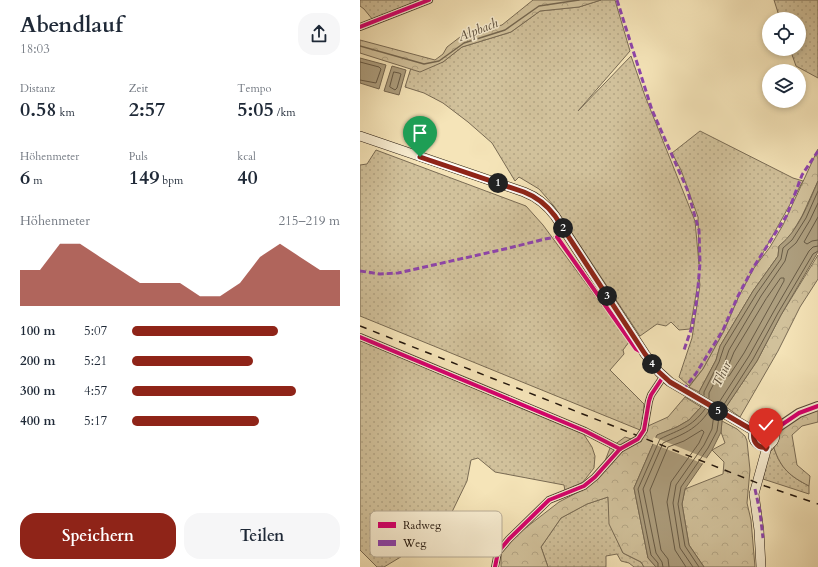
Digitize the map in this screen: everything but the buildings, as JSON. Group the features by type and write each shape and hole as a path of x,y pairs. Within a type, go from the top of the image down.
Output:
{"main road":[{"path":"360,136 524,192 544,203 555,216 651,363 663,377 754,431"},
{"path":"764,423 774,430 774,440 763,447 754,441 754,431 758,425 764,423"},
{"path":"761,567 759,530 754,494 760,470 763,447"}],"street":[{"path":"360,27 429,0"},
{"path":"360,337 581,430 620,449"},
{"path":"502,547 549,500 584,486 595,478 620,449 638,438 644,430 649,401 663,377"},
{"path":"774,430 799,413 818,406"},
{"path":"495,567 497,557"}],"green space":[{"path":"360,0 419,0 373,20 360,6"},
{"path":"533,0 601,0 579,7 540,11 511,32 462,47 443,62 420,72 360,53 360,40 435,60 443,54 447,47 464,34 502,25"},
{"path":"601,0 615,0 630,51 578,111 631,56 645,96 695,221 699,264 698,217 681,170 672,153 700,131 793,178 803,181 739,296 724,331 703,369 689,386 679,377 692,338 700,285 699,277 690,329 679,330 671,322 666,326 657,324 640,336 554,206 539,189 519,177 515,181 492,143 468,122 443,103 424,93 405,87 411,68 443,62 462,47 511,32 540,11 579,7"},
{"path":"774,0 818,0 818,78 806,71 806,64 795,64 792,56 806,56 806,12 778,12"},
{"path":"818,149 818,181 802,216 789,238 779,246 778,256 753,291 720,346 716,360 699,392 689,387 703,369 724,331 739,296 754,268 770,247 783,225"},
{"path":"376,150 526,206 543,225 629,342 623,350 624,354 610,370 644,404 643,424 640,430 360,316 360,165 367,164"},
{"path":"818,255 818,279 800,307 778,351 740,417 726,407 757,361 781,315"},
{"path":"360,337 581,430 592,447 595,456 594,468 583,482 565,491 564,485 495,472 478,458 471,460 467,481 452,511 370,511 370,557 401,557 384,567 377,567 360,550"},
{"path":"685,397 701,407 689,420 677,427 657,435 634,488 648,558 656,567 644,567 641,562 623,553 609,524 608,497 587,504 561,518 541,547 548,567 501,567 502,546 559,502 584,489 600,474 610,448 625,437 641,442 648,426 668,417"},
{"path":"818,406 818,422 802,426 792,435 797,465 810,476 809,486 796,479 783,467 774,448 783,424"},
{"path":"722,421 737,429 745,436 747,441 750,470 747,503 751,520 755,567 704,567 689,545 682,504 685,489 723,474 724,462 712,450 725,443 721,432"},
{"path":"763,428 768,430 770,435 768,440 763,442 758,440 756,435 758,430"},
{"path":"774,448 783,467 796,479 809,486 809,494 763,479 769,453"},
{"path":"608,497 610,524 623,553 641,562 644,567 634,567 629,563 621,561 617,554 606,556 606,567 548,567 541,547 561,518 587,504"}],"water":[{"path":"360,58 386,65 379,89 360,83"},
{"path":"392,66 406,70 399,95 384,91"},
{"name":"Thur","path":"818,181 818,252 781,315 757,361 726,407 721,432 712,450 685,489 682,504 689,545 704,567 656,567 648,558 634,488 657,435 677,427 689,420 701,407 699,392 716,360 720,346 753,291 778,256 779,246 786,240 797,224 807,207"}],"pier":[{"path":"654,437 708,459 704,464 651,443"}],"waterway":[{"name":"Alpbach","path":"360,46 424,64 439,61 464,43 505,30 539,6 579,0"}],"railway":[{"path":"360,326 765,486 818,504"}],"marked path":[{"path":"617,0 652,110 687,189 699,230 700,263 697,299 692,327 684,350"},
{"path":"683,390 695,375 723,330 738,296 753,268 787,215 802,175 818,151"},
{"path":"360,271 380,274 398,273 545,239 557,237 559,239"},
{"path":"755,489 760,512 763,538"}],"cycle path":[{"path":"360,27 429,0"},
{"path":"557,237 636,349 645,354"},
{"path":"360,337 585,431 620,449"},
{"path":"502,547 549,500 584,486 595,477 620,449 638,439 644,430 651,395 663,377"},
{"path":"774,430 799,413 818,406"},
{"path":"495,567 497,557"}],"route":[{"path":"420,157 524,192 544,203 555,216 645,354 663,377 754,431 754,441 758,446 763,448 767,447 766,449"}]}
